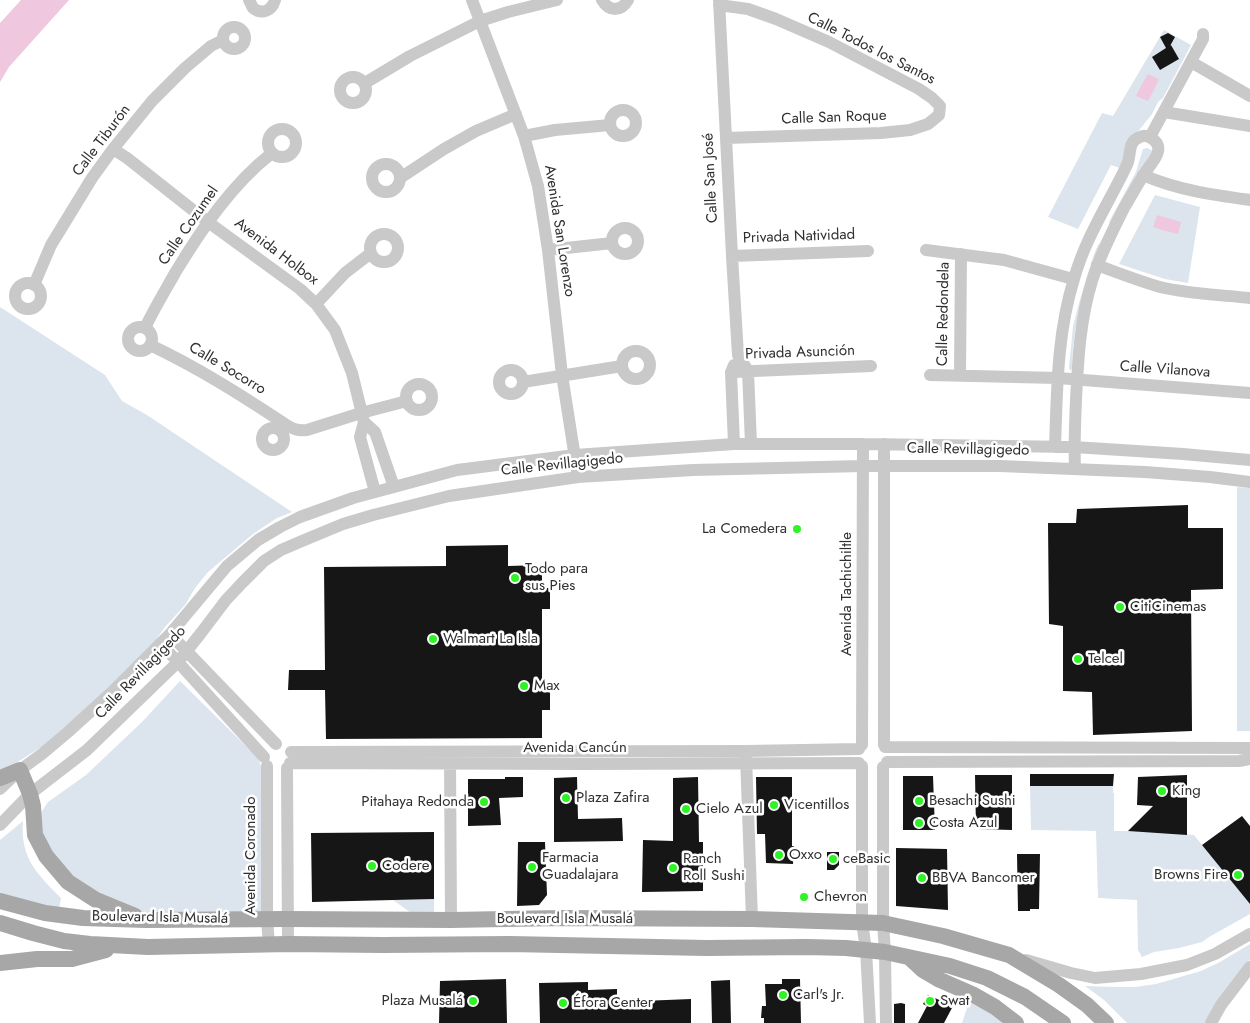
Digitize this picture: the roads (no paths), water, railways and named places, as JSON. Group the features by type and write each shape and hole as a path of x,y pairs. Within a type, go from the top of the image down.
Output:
{"main road":[{"path":"0,778 20,770 33,806 35,834 46,856 68,882 96,900 146,920"},
{"name":"Boulevard Isla Musalá","path":"0,900 45,913 83,918 146,920 561,918 752,919 883,923 943,936 1009,956 1059,985 1087,1004 1106,1023"},
{"path":"560,944 561,918"},
{"name":"Boulevard Isla Musalá","path":"0,923 64,941 148,947 288,944 560,944 706,948 807,947 866,950 908,956 950,966 987,978 1025,997 1062,1023"},
{"path":"0,963 72,959 122,946"},
{"path":"908,956 923,970 940,980 972,994 1016,1023"}],"street":[{"path":"249,0 253,8 260,12 270,8 275,0"},
{"name":"Avenida San Lorenzo","path":"472,0 524,136 538,186 548,250 562,375 578,477"},
{"path":"365,83 410,56 480,21 557,0"},
{"path":"602,0 609,8 616,9 625,5 628,0"},
{"name":"Calle Todos los Santos","path":"719,2 748,9 776,19 829,42 919,89 940,106 939,115"},
{"name":"Calle San José","path":"719,2 738,355 731,372 734,444"},
{"path":"1150,137 1203,39 1203,34"},
{"name":"Calle Tiburón","path":"34,284 51,245 92,178 113,149 152,101 184,68 211,46 223,40"},
{"path":"1191,62 1250,96"},
{"path":"1164,112 1250,126"},
{"path":"400,178 444,149 476,131 516,114"},
{"name":"Calle San Roque","path":"726,138 881,133 910,130 928,124 939,115"},
{"path":"524,136 554,130 610,125"},
{"path":"1055,447 1058,378 1067,304 1074,279 1092,231 1128,162 1130,149 1134,141 1139,137 1150,137 1156,142 1157,156 1108,238 1097,265 1084,316 1079,341 1074,447 1076,468"},
{"name":"Avenida Holbox","path":"113,149 278,273 316,304 335,330 352,373 362,418 360,437 375,492"},
{"name":"Calle Cozumel","path":"145,328 186,254 208,222 250,173 272,153"},
{"path":"1144,175 1158,182 1206,194 1250,200"},
{"path":"1092,231 1108,238"},
{"path":"548,250 612,242"},
{"name":"Calle Redondela","path":"926,250 1004,260 1074,279"},
{"name":"Privada Natividad","path":"732,256 868,251"},
{"path":"316,304 345,273 371,253"},
{"name":"Calle Redondela","path":"960,375 961,254"},
{"path":"1097,265 1162,287 1188,292 1250,298"},
{"path":"137,326 145,328 151,333 152,341 150,345 140,351 132,349 127,338 130,331 137,326"},
{"name":"Calle Socorro","path":"150,345 245,398 282,427 293,430 307,430 362,418 407,401"},
{"name":"Calle San José","path":"738,355 748,371 751,444"},
{"path":"523,382 622,366"},
{"name":"Privada Asunción","path":"731,372 871,366"},
{"name":"Calle Redondela","path":"930,375 1077,380"},
{"name":"Calle Vilanova","path":"1077,380 1250,393"},
{"name":"Avenida Holbox","path":"362,418 375,432 394,487"},
{"name":"Calle Revillagigedo","path":"0,789 20,770 92,712 170,634 227,566 258,540 300,517 353,498 457,470 575,455 734,444 1074,447 1250,460"},
{"name":"Avenida Tachichiltle","path":"861,747 864,444"},
{"path":"884,444 884,746"},
{"name":"Calle Revillagigedo","path":"0,824 30,794 87,750 178,662 226,600 264,561 281,550 302,541 373,515 449,496 578,477 693,470 863,466 1000,466 1076,468 1201,476 1250,482"},
{"path":"170,634 276,744 285,746 289,761 288,944"},
{"path":"160,644 275,771 279,772 289,761"},
{"path":"870,1023 866,950 862,922 861,765 858,754 861,747 871,741 880,742 888,754 885,765 883,923 886,1023"},
{"path":"265,761 268,748 276,744"},
{"path":"884,746 1250,748"},
{"name":"Avenida Cancún","path":"746,757 861,747"},
{"path":"746,757 752,919"},
{"name":"Avenida Cancún","path":"289,761 450,758 746,757 861,765"},
{"path":"450,758 451,920"},
{"path":"861,765 870,771 874,771 885,765 1239,761 1250,759"},
{"name":"Avenida Coronado","path":"265,761 268,945"},
{"path":"1009,956 1095,978 1120,977 1188,965 1215,954 1250,934"},
{"path":"1211,1023 1221,1005 1250,966"}],"place":[{"name":"La Comedera","path":"797,529"},
{"name":"Todo para sus Pies","path":"515,578"},
{"name":"CitiCinemas","path":"1120,607"},
{"name":"Walmart La Isla","path":"433,639"},
{"name":"Telcel","path":"1078,659"},
{"name":"Max","path":"524,686"},
{"name":"King","path":"1162,791"},
{"name":"Plaza Zafira","path":"566,798"},
{"name":"Besachi Sushi","path":"919,801"},
{"name":"Pitahaya Redonda","path":"484,802"},
{"name":"Vicentillos","path":"774,805"},
{"name":"Cielo Azul","path":"686,809"},
{"name":"Costa Azul","path":"919,823"},
{"name":"Oxxo","path":"779,855"},
{"name":"ceBasic","path":"833,859"},
{"name":"Codere","path":"372,866"},
{"name":"Farmacia Guadalajara","path":"532,867"},
{"name":"Ranch Roll Sushi","path":"673,868"},
{"name":"Browns Fire","path":"1238,875"},
{"name":"BBVA Bancomer","path":"922,878"},
{"name":"Chevron","path":"804,897"},
{"name":"Carl's Jr.","path":"783,995"},
{"name":"Plaza Musalá","path":"473,1001"},
{"name":"Swat","path":"930,1001"},
{"name":"Éfora Center","path":"563,1003"}]}
